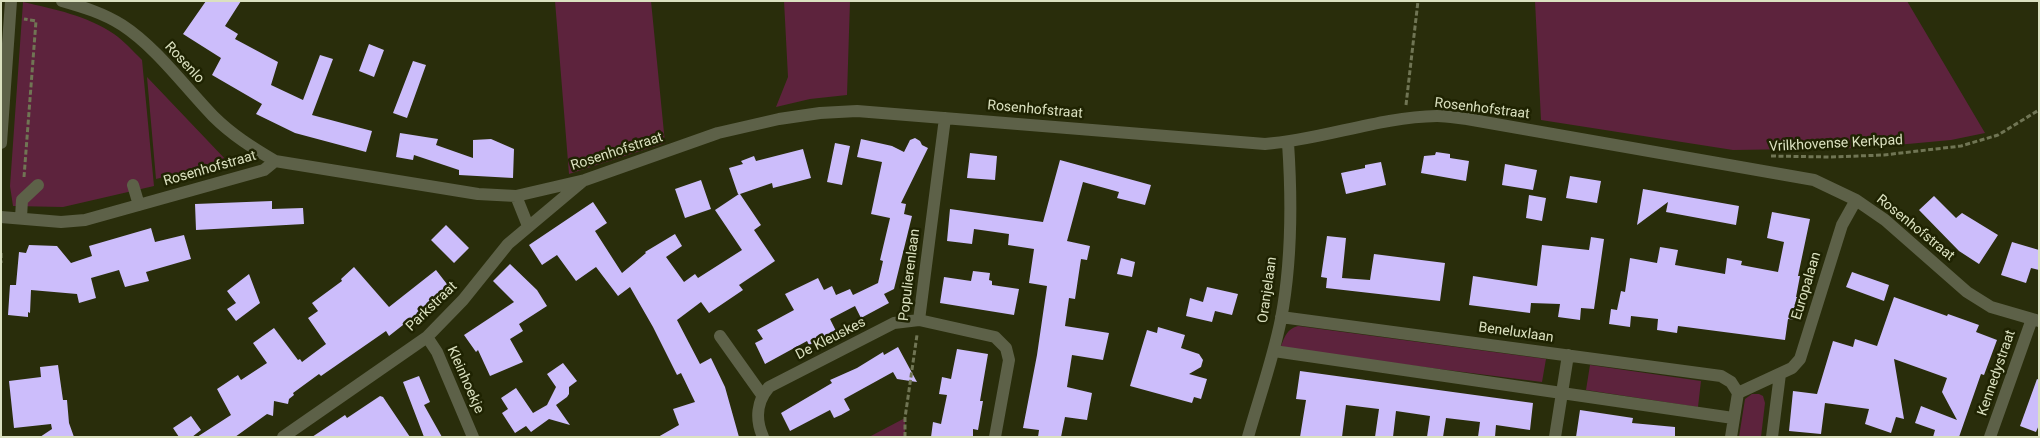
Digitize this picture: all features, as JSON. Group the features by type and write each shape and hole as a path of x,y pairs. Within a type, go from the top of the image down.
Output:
{"street":[{"path":"1,143 10,1"},
{"name":"Rosenlo","path":"62,1 96,11 122,26 148,46 215,118 242,141 275,161"},
{"name":"Rosenhofstraat","path":"1,217 61,222 85,220 264,170 275,161 478,194 516,196 585,180 718,133 778,119 820,113 857,112 945,118 1265,144 1288,143 1407,118 1438,116 1468,119 1814,180 1856,200 1885,220 1968,292 1991,307 2035,320"},
{"name":"Populierenlaan","path":"919,320 945,118"},
{"name":"Oranjelaan","path":"1248,437 1274,350 1281,317 1290,238 1288,143"},
{"name":"Parkstraat","path":"283,437 426,337 463,300 508,244 585,180"},
{"path":"21,218 22,200 38,185"},
{"path":"133,185 139,205"},
{"path":"516,196 528,226"},
{"name":"Europalaan","path":"1738,393 1792,368 1800,359 1842,225 1856,200"},
{"name":"Beneluxlaan","path":"1281,317 1721,376 1732,382 1738,393"},
{"name":"De Kleuskes","path":"762,395 769,387 894,323 919,320 995,337 1006,348 1008,360 995,437"},
{"name":"Kennedystraat","path":"1990,437 2035,320"},
{"path":"720,336 762,395 758,406 763,437"},
{"name":"Kleinhoekje","path":"426,337 437,352 473,437"},
{"path":"1274,350 1733,418"},
{"path":"1556,437 1568,355"},
{"path":"1772,437 1780,374"},
{"path":"1731,437 1738,393"}],"path":[{"path":"1407,118 1406,97 1418,1"},
{"path":"10,16 36,20 22,200"},
{"name":"Vrilkhovense Kerkpad","path":"1749,169 1768,156 1830,157 1884,155 1961,146 1998,135 2039,110"},
{"path":"1,253 1,263"},
{"name":"Populierenlaan","path":"905,437 905,418 919,320"}],"shaded area":[{"path":"555,1 651,1 665,143 569,174"},
{"path":"784,1 850,1 847,95 810,99 776,107 788,77"},
{"path":"1535,1 1907,1 1985,133 1951,140 1864,148 1733,150 1541,120"},
{"path":"23,2 47,7 93,22 118,37 142,60 154,186 63,207 13,206 10,186"},
{"path":"147,77 227,161 156,179"},
{"path":"1298,326 1546,359 1542,382 1297,351 1281,346 1289,331"},
{"path":"1590,365 1701,381 1698,407 1586,390"},
{"path":"1752,394 1763,396 1765,403 1761,437 1739,437 1745,399"},
{"path":"905,418 905,437 869,437"}],"building":[{"path":"206,1 241,1 225,26 238,34 235,39 278,62 271,85 303,100 320,55 333,59 312,115 372,131 366,152 295,133 256,114 262,104 212,75 221,58 183,34"},
{"path":"369,44 384,50 374,77 359,71"},
{"path":"413,61 426,65 407,118 393,113"},
{"path":"400,133 438,139 436,145 473,158 473,140 491,139 514,149 513,178 459,175 459,170 414,155 413,160 396,157"},
{"path":"915,138 928,148 901,203 906,204 904,214 912,216 894,289 884,294 889,303 861,318 855,306 830,319 836,331 809,345 807,341 765,364 755,343 763,339 757,330 794,310 785,294 818,278 824,290 832,286 836,295 850,289 853,295 878,283 883,261 880,260 890,218 871,214 882,162 857,157 861,139 892,146 904,152 910,140"},
{"path":"835,143 850,146 842,185 827,182"},
{"path":"803,149 811,178 773,188 772,183 740,194 761,225 754,230 775,261 739,285 743,290 709,313 701,302 677,320 700,364 711,358 725,387 739,437 658,437 679,425 673,409 695,402 681,373 677,375 630,287 618,296 596,267 576,281 557,255 542,265 529,245 593,202 607,223 595,231 622,273 645,252 675,234 682,246 666,257 684,282 695,274 698,278 742,250 715,210 739,194 729,168 743,164 741,161 754,156 756,161"},
{"path":"1436,152 1450,154 1450,158 1469,161 1466,181 1421,173 1424,156 1435,155"},
{"path":"970,153 997,156 995,180 967,178"},
{"path":"1060,160 1151,185 1145,205 1117,198 1119,192 1083,182 1067,241 1090,246 1087,260 1081,259 1075,299 1069,298 1065,326 1109,333 1103,360 1072,355 1067,387 1092,393 1087,420 1065,417 1061,437 1038,437 1039,430 1023,428 1037,355 1047,286 1029,283 1034,249 1008,245 1009,234 974,229 972,244 947,241 950,209 1043,222"},
{"path":"1381,162 1386,185 1346,194 1341,173 1365,168 1365,165"},
{"path":"1505,164 1537,170 1533,190 1502,185"},
{"path":"1570,176 1601,181 1597,203 1566,198"},
{"path":"701,180 711,209 685,218 675,189"},
{"path":"1643,189 1739,206 1736,225 1666,212 1668,202 1637,225"},
{"path":"1529,195 1546,198 1542,221 1526,218"},
{"path":"1934,196 1956,218 1962,213 1998,235 1979,264 1959,251 1919,210"},
{"path":"272,201 272,209 303,208 304,224 196,230 195,204"},
{"path":"1772,212 1810,219 1798,276 1800,276 1796,297 1801,297 1798,320 1788,319 1785,340 1678,326 1677,333 1657,330 1658,319 1631,316 1630,327 1609,324 1611,309 1617,310 1621,291 1625,292 1630,258 1657,263 1660,247 1678,250 1675,265 1725,274 1727,258 1742,261 1741,265 1778,272 1784,242 1767,238"},
{"path":"446,225 469,248 454,263 431,240"},
{"path":"151,228 155,242 184,235 191,259 146,272 149,281 125,287 119,270 91,278 96,298 79,303 77,294 31,290 30,313 28,312 28,317 8,315 10,285 16,285 19,252 26,253 29,245 57,246 71,263 92,256 89,246"},
{"path":"1327,236 1346,238 1342,278 1370,280 1374,254 1445,263 1440,301 1326,288 1327,278 1321,277"},
{"path":"1591,237 1604,239 1594,309 1581,308 1580,320 1558,317 1560,304 1531,303 1530,313 1469,305 1473,276 1537,286 1542,245 1589,250"},
{"path":"2012,242 2039,250 2039,270 2031,268 2026,283 2001,275"},
{"path":"1121,258 1135,262 1132,277 1117,274"},
{"path":"510,264 537,290 547,306 519,324 523,331 510,339 523,362 490,376 478,350 476,352 464,335 514,302 493,281"},
{"path":"354,267 389,307 436,270 450,288 389,336 386,331 321,376 319,374 293,393 294,395 289,399 288,404 274,401 273,416 267,414 235,437 197,437 231,415 217,389 238,375 241,380 267,363 253,343 274,328 298,360 300,359 302,362 326,344 308,318 318,311 312,303 342,281 341,279"},
{"path":"973,271 990,273 989,280 992,281 992,285 1019,289 1014,315 940,303 944,277 971,281"},
{"path":"1852,272 1889,285 1884,301 1846,287"},
{"path":"249,274 260,303 236,321 227,309 236,303 227,291"},
{"path":"1207,287 1238,294 1232,315 1215,311 1212,322 1186,316 1190,298 1203,302"},
{"path":"1894,297 1979,325 1976,332 1997,340 1984,375 1981,374 1959,437 1933,437 1935,430 1915,423 1921,406 1957,420 1942,392 1947,378 1894,359 1904,419 1896,417 1891,433 1865,424 1869,409 1825,403 1821,434 1789,431 1793,391 1817,394 1833,341 1853,347 1855,339 1877,346"},
{"path":"1158,327 1185,335 1181,348 1199,354 1203,360 1201,367 1189,374 1207,379 1201,399 1194,397 1192,403 1130,386 1147,330 1157,333"},
{"path":"898,347 917,382 897,379 893,372 844,399 850,410 834,418 830,410 790,431 781,413 832,383 830,380 857,368 883,352 884,355"},
{"path":"957,349 988,354 980,401 983,401 978,430 973,429 973,437 931,437 933,422 941,424 947,395 939,394 942,377 951,379"},
{"path":"563,363 577,381 569,387 567,397 556,405 570,425 549,419 531,432 526,426 515,433 502,413 508,409 501,398 516,388 533,413 547,405 556,387 547,374"},
{"path":"58,365 63,400 67,400 69,423 74,437 40,437 52,429 51,424 14,428 9,381 41,377 40,367"},
{"path":"1300,371 1533,403 1530,430 1496,425 1495,437 1478,437 1480,422 1446,418 1443,437 1427,437 1430,416 1396,411 1393,437 1375,437 1379,409 1346,405 1342,437 1300,437 1306,400 1296,399"},
{"path":"419,376 430,402 424,405 442,437 424,437 403,382"},
{"path":"2037,379 2039,380 2039,425 2036,432 2020,426"},
{"path":"380,396 383,397 410,437 312,437 345,415 347,418"},
{"path":"1580,410 1633,418 1632,423 1675,427 1675,437 1576,437"},
{"path":"191,416 201,430 192,437 179,437 173,428"}]}
